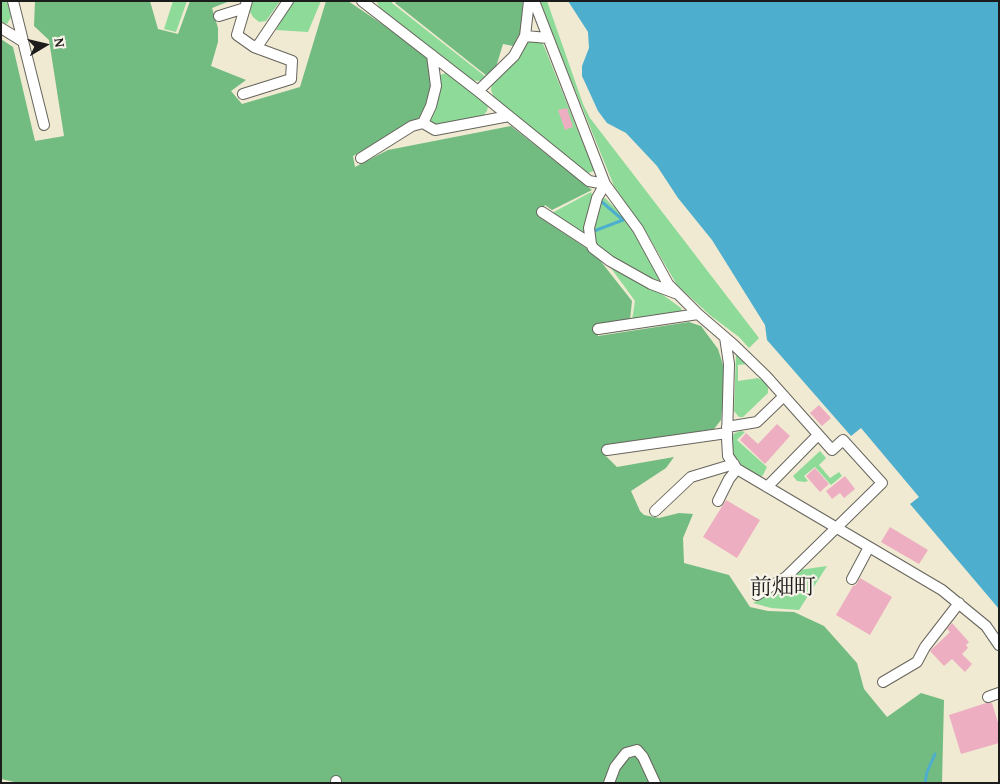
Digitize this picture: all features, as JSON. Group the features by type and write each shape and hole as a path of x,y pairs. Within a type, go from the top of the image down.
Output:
{"street":[{"path":"13,1 44,125"},
{"path":"254,47 259,44 288,1"},
{"path":"478,91 514,56 525,36 529,1"},
{"path":"534,1 605,184 638,229 668,284 766,376 832,450 843,440 882,483 786,577 757,595"},
{"path":"363,2 478,91 589,181 605,184"},
{"path":"243,94 291,79 292,61 254,47 237,35 246,5"},
{"path":"219,16 246,5"},
{"path":"1,28 22,41"},
{"path":"525,36 548,38"},
{"path":"361,158 412,126 423,122 432,106 436,86 432,55"},
{"path":"423,122 435,130 509,116"},
{"path":"591,244 589,228 597,198 605,184"},
{"path":"542,212 591,244 593,248 610,261 651,284 678,294"},
{"path":"598,329 698,314"},
{"path":"725,337 729,364 728,456 735,467 942,590 986,626 999,645"},
{"path":"607,450 727,430 757,422 784,396"},
{"path":"766,486 818,435"},
{"path":"718,501 735,467"},
{"path":"655,511 691,477 735,467"},
{"path":"852,579 869,547"},
{"path":"883,682 918,662 925,646 959,603"},
{"path":"988,697 999,693"},
{"path":"609,783 615,767 626,753 637,750 644,757 655,783"}],"green space":[{"path":"1,1 7,1 11,17 7,24 1,22"},
{"path":"35,1 150,1 158,29 178,34 190,1 230,1 212,8 218,28 218,42 211,66 246,80 231,91 242,104 300,87 326,1 348,1 388,28 427,58 433,91 422,116 353,156 355,167 388,150 511,126 592,190 552,210 545,205 538,216 595,254 632,301 630,320 595,326 598,336 689,322 701,326 718,349 723,365 724,388 721,420 714,429 606,446 603,453 617,467 674,457 666,468 631,491 640,511 644,515 659,518 679,513 693,514 683,538 684,563 729,575 750,607 768,611 794,612 824,626 857,663 864,689 887,717 921,693 944,700 942,783 19,783 1,779 1,39 13,47 35,141 64,136 49,40 34,26"},
{"path":"173,1 187,1 176,32 164,29"},
{"path":"252,1 280,1 266,21 259,22 250,12"},
{"path":"293,1 321,1 308,32 276,30"},
{"path":"376,1 392,1 392,3 486,77 478,81 470,80 380,8"},
{"path":"397,1 523,1 521,31 513,46 503,44 496,67 487,76 395,3"},
{"path":"539,1 547,1 583,104 590,118 759,338 749,348 739,337 711,316 677,285 643,227 614,186"},
{"path":"541,41 594,171 588,173 494,98 491,90 492,84 527,42"},
{"path":"446,73 488,106 487,111 482,117 437,126 430,121 438,94 440,75"},
{"path":"591,192 593,198 587,235 552,213"},
{"path":"605,198 625,218 660,277 659,282 653,283 606,255 596,245 592,226 599,201"},
{"path":"608,264 663,295 681,308 682,312 632,320 635,301"},
{"path":"736,354 747,364 738,365 738,381 758,378 765,382 768,388 768,393 743,417 739,417 734,411"},
{"path":"741,431 745,432 737,440 767,467 760,477 744,468 734,455 731,437"},
{"path":"820,451 826,458 819,465 830,478 839,472 842,476 831,485 815,467 804,476 808,481 797,481 793,476"},
{"path":"827,566 799,610 771,608 753,603 786,584 799,570"}],"water":[{"path":"568,1 999,1 999,609 910,504 919,497 861,428 851,436 767,340 765,325 712,240 678,198 657,166 626,133 607,123 598,111 582,76 582,66 589,48 588,32"}],"building":[{"path":"567,108 573,127 565,130 558,110"},
{"path":"819,405 831,418 822,426 810,413"},
{"path":"777,424 790,436 765,464 740,440 746,433 758,444"},
{"path":"815,468 829,484 820,492 806,476"},
{"path":"845,476 855,489 844,498 840,493 832,499 826,491"},
{"path":"726,500 760,520 737,558 703,537"},
{"path":"890,527 928,550 919,564 881,542"},
{"path":"860,578 892,597 870,635 836,615 853,586 856,585"},
{"path":"952,623 969,642 966,645 968,648 962,654 972,664 965,672 952,659 944,666 930,651 950,632 947,629"},
{"path":"986,703 992,703 999,726 999,743 961,754 949,715"}],"waterway":[{"path":"594,231 623,220 602,202"},
{"path":"925,783 927,772 935,754"}],"district":[{"name":"前畑町","path":"783,588"}]}
